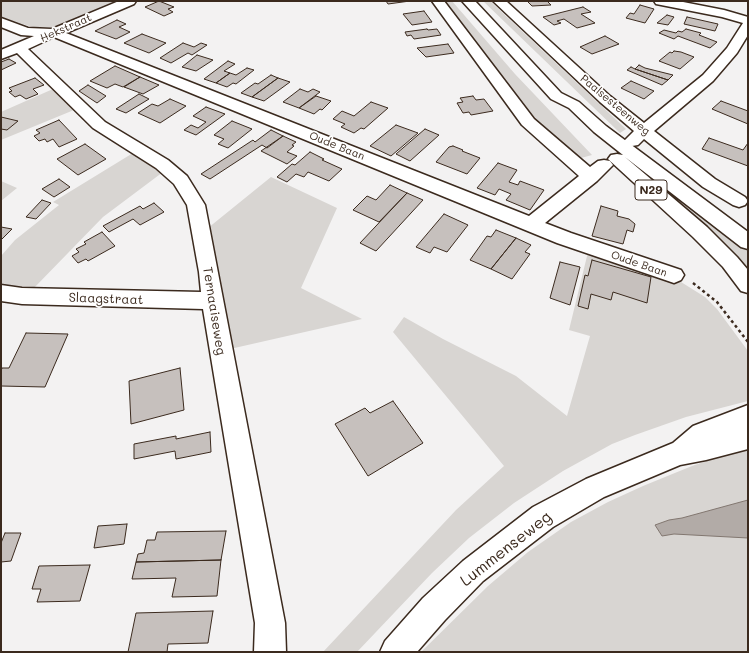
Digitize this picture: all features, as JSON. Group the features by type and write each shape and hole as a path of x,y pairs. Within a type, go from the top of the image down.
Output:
{"street":[{"name":"Hekstraat","path":"10,51 130,1"},
{"path":"438,1 528,122 564,155 598,171 532,224"},
{"name":"N29","path":"468,1 556,96 574,105 600,129 748,242"},
{"name":"Paalsesteenweg","path":"499,1 604,99 638,136 739,201"},
{"path":"660,1 724,14 748,21"},
{"name":"Oude Baan","path":"1,22 26,32 55,33 564,238 674,275"},
{"path":"638,136 708,78 732,50 748,25"},
{"name":"Ternaaiseweg","path":"10,51 99,125 162,164 180,180 196,205 270,623 270,652"},
{"name":"N29","path":"556,96 560,107 635,176 700,232 730,262 748,285"},
{"name":"Slaagstraat","path":"1,293 22,296 212,300"},
{"name":"Lummenseweg","path":"679,452 702,434 748,416"},
{"name":"Lummenseweg","path":"396,652 434,609 473,571 543,517 595,488 679,452 706,448 748,437"}],"path":[{"path":"674,275 691,282 717,302 748,342"}],"shaded area":[{"path":"1,1 119,1 53,27 32,27 1,17"},
{"path":"442,1 452,1 515,74 592,155 581,158 569,152 541,130"},
{"path":"483,1 490,1 626,129 620,133"},
{"path":"53,89 74,110 1,140 1,112"},
{"path":"133,153 163,172 103,217 33,289 1,286 1,256 15,240 59,205 53,202"},
{"path":"649,172 748,247 748,275 641,176"},
{"path":"271,177 337,208 301,288 362,319 230,349 208,228"},
{"path":"1,181 17,188 1,201"},
{"path":"588,252 681,282 705,297 717,309 748,351 748,401 686,417 635,435 612,444 563,471 514,503 469,538 432,573 357,652 323,652 456,510 504,466 393,332 404,317 443,339 516,376 567,416 590,336 569,330"},
{"path":"748,447 748,652 421,652 488,586 528,552 571,522 608,502 643,486 692,466"},
{"path":"748,500 748,538 674,534 662,536 655,525 669,520 682,518"}],"building":[{"path":"159,1 174,7 168,9 173,12 164,16 145,7"},
{"path":"386,1 410,1 388,4"},
{"path":"527,1 547,1 551,5 532,6"},
{"path":"640,5 654,9 645,23 626,18 630,13 634,14"},
{"path":"583,7 591,12 581,14 595,23 577,28 564,19 557,21 561,23 554,25 543,17"},
{"path":"424,11 432,22 412,25 403,14"},
{"path":"667,15 674,17 668,25 657,23"},
{"path":"687,17 718,24 715,31 684,24"},
{"path":"117,20 126,24 119,27 130,32 116,39 95,31"},
{"path":"437,29 441,35 414,39 411,35 407,36 405,32"},
{"path":"686,29 701,33 699,35 717,42 710,48 678,36 674,39 659,33 664,30 676,33 678,31 682,32"},
{"path":"142,34 166,43 149,53 124,43"},
{"path":"605,36 619,44 592,54 580,47"},
{"path":"183,43 194,47 201,43 207,45 192,55 188,53 171,63 160,58"},
{"path":"448,44 454,53 426,57 417,48"},
{"path":"674,51 694,57 680,69 659,61 670,52 672,53"},
{"path":"197,55 213,60 196,71 182,67"},
{"path":"9,59 16,63 1,70 1,62"},
{"path":"228,61 235,64 224,71 230,73 216,83 204,79"},
{"path":"639,65 673,75 668,80 635,69"},
{"path":"115,66 140,77 123,87 115,84 107,88 90,81"},
{"path":"631,67 668,80 662,85 627,70"},
{"path":"247,68 254,70 236,84 233,83 227,87 216,83 230,73 236,75"},
{"path":"271,75 278,78 252,97 241,93 255,83 258,84"},
{"path":"140,77 159,85 143,94 124,87"},
{"path":"35,78 44,85 33,89 38,94 26,99 20,95 15,97 9,92 12,91 9,88"},
{"path":"278,78 290,82 264,101 252,97"},
{"path":"631,81 654,91 644,99 621,88"},
{"path":"88,85 106,96 97,103 79,91"},
{"path":"300,89 308,92 313,89 320,92 299,108 283,102"},
{"path":"139,94 149,99 126,113 116,109"},
{"path":"316,96 331,101 322,110 320,109 314,114 299,108"},
{"path":"473,96 476,100 484,99 493,111 471,115 469,112 463,113 457,103 463,102 460,98"},
{"path":"170,99 186,106 160,123 138,113 152,104 158,106"},
{"path":"721,101 748,111 748,124 712,109"},
{"path":"371,102 388,108 364,129 361,128 354,133 341,127 345,124 333,119 342,111 354,116"},
{"path":"206,107 225,114 196,135 184,130 191,125 198,128 206,122 193,116"},
{"path":"1,117 18,121 7,130 1,129"},
{"path":"59,120 77,139 59,147 53,139 47,142 45,139 39,141 34,136 40,133 36,130"},
{"path":"232,121 252,129 228,148 218,144 224,139 214,135"},
{"path":"396,125 418,133 391,156 370,146"},
{"path":"425,129 439,135 410,161 396,154"},
{"path":"271,130 283,136 267,148 262,145 210,179 201,174 253,140 255,142"},
{"path":"283,136 296,142 287,152 297,156 287,164 261,151"},
{"path":"709,138 743,150 748,143 748,166 702,149"},
{"path":"85,144 106,159 78,175 57,159"},
{"path":"453,146 480,158 467,174 436,162 449,147"},
{"path":"310,152 324,159 322,160 342,169 329,181 308,172 304,177 296,174 287,182 277,177 292,164 295,165"},
{"path":"498,163 517,170 509,182 518,185 520,181 544,190 530,210 506,200 511,194 499,189 495,195 477,188"},
{"path":"59,179 70,187 54,197 42,189"},
{"path":"390,185 407,193 379,222 353,210 367,196 376,200"},
{"path":"407,193 423,200 376,251 360,243"},
{"path":"42,200 51,203 36,219 26,217"},
{"path":"154,203 164,212 140,225 133,219 109,232 103,226 140,206 143,209"},
{"path":"601,206 618,211 617,216 629,219 635,224 633,232 627,230 623,244 592,236"},
{"path":"444,214 468,225 447,252 434,247 430,253 416,247"},
{"path":"1,227 12,229 1,240"},
{"path":"496,230 516,238 491,269 470,260 487,236 491,237"},
{"path":"102,232 115,246 88,261 86,259 78,263 72,256 79,252 76,249 86,244 84,242"},
{"path":"516,238 531,245 525,252 530,254 512,279 491,269"},
{"path":"592,260 651,277 647,303 613,292 611,300 591,294 588,309 578,306 585,275 588,276"},
{"path":"560,262 580,267 570,305 550,298"},
{"path":"26,333 68,334 45,387 1,386 2,368 9,368"},
{"path":"180,368 184,410 131,424 129,381"},
{"path":"393,401 423,443 368,476 335,424 365,408 370,413"},
{"path":"210,432 211,452 176,459 175,451 134,459 134,444 176,436 176,439"},
{"path":"127,524 124,544 94,548 98,526"},
{"path":"226,531 221,560 136,562 138,554 144,553 147,540 155,540 157,532"},
{"path":"5,533 21,533 11,561 1,562 1,543"},
{"path":"221,560 217,596 172,597 176,578 132,579 136,562"},
{"path":"90,565 80,601 37,602 41,589 32,589 39,566"},
{"path":"213,611 208,643 168,644 167,652 128,652 136,613"}]}
